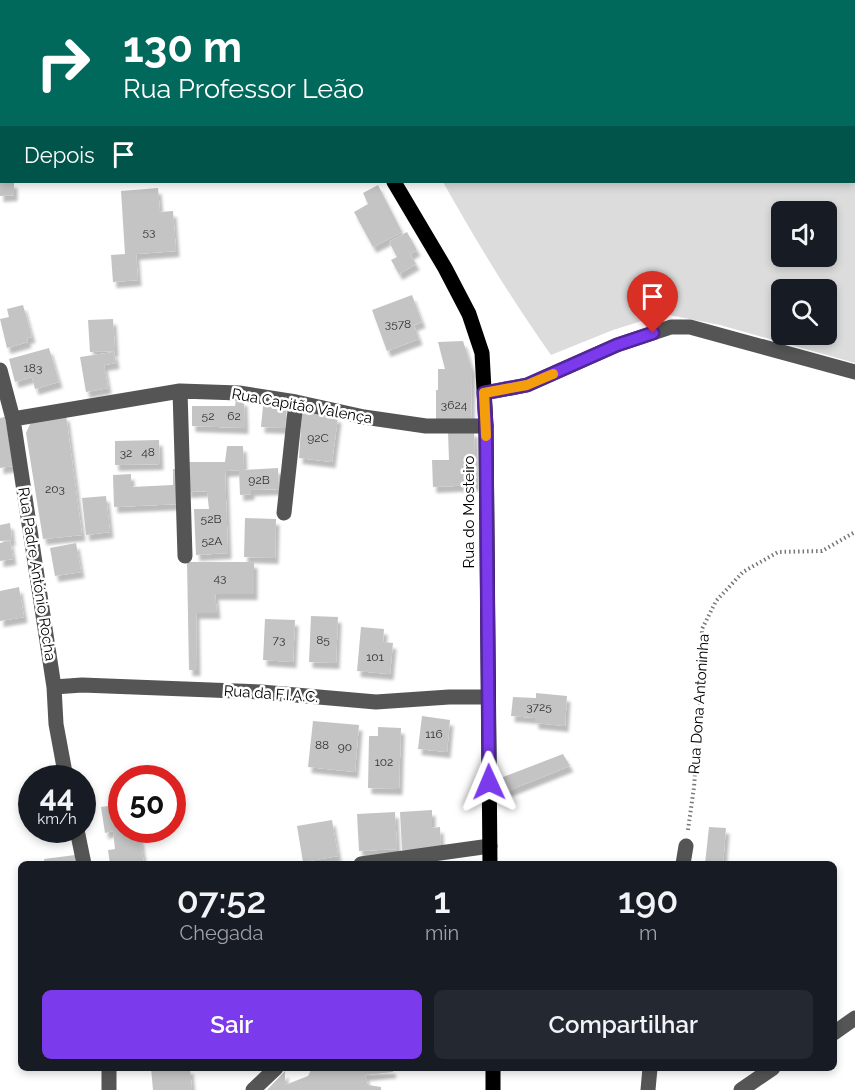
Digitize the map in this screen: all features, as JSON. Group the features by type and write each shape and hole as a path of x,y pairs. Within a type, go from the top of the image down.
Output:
{"main road":[{"name":"Rua do Mosteiro","path":"395,183 445,268 469,314 482,353 486,426 490,861"},
{"path":"493,1071 493,1090"}],"street":[{"path":"484,393 527,385 617,345 671,327 690,327 855,372"},
{"name":"Rua Padre António Rocha","path":"0,370 54,687 56,723 64,765"},
{"path":"180,391 185,556"},
{"name":"Rua Capitão Valença","path":"8,412 180,391 239,393 296,402 364,417 426,426 486,426"},
{"path":"284,513 296,402"},
{"name":"Rua da F.I.A.C.","path":"54,687 82,685 261,692 376,702 488,697"},
{"path":"79,843 83,861"},
{"path":"382,861 490,846"},
{"path":"684,861 686,846"},
{"path":"837,1031 855,1018"},
{"path":"109,1071 109,1090"},
{"path":"253,1090 273,1071"},
{"path":"648,1090 650,1071"},
{"path":"741,1090 769,1071"}],"path":[{"name":"Rua Dona Antoninha","path":"686,846 694,787 701,693 702,629 716,601 743,572 778,552 822,551 855,532"}],"shaded area":[{"path":"444,183 855,183 855,363 791,345 837,345 837,279 771,279 771,339 720,325 664,314 613,330 551,355 508,292"}],"building":[{"path":"0,183 14,183 14,195 0,196"},
{"path":"378,185 402,232 373,247 354,212 368,204 363,193"},
{"path":"158,188 160,212 173,211 176,251 136,254 138,280 113,282 111,255 125,254 121,191"},
{"path":"407,232 417,250 410,254 416,264 399,274 391,260 397,257 389,242"},
{"path":"412,295 422,322 414,325 419,339 387,351 372,310"},
{"path":"23,305 32,337 27,338 28,342 7,348 0,319 9,317 7,309"},
{"path":"113,319 115,351 90,352 88,320"},
{"path":"463,341 472,369 471,420 436,419 438,369 445,369 438,342"},
{"path":"49,348 59,382 35,389 32,377 15,382 9,359"},
{"path":"114,352 116,363 104,365 108,388 86,392 80,357"},
{"path":"236,400 244,400 245,428 192,426 192,406 235,406"},
{"path":"263,406 287,408 285,428 261,427"},
{"path":"302,411 338,417 332,462 299,458"},
{"path":"66,415 82,535 43,539 26,433 30,424 39,419"},
{"path":"5,417 13,466 0,468 0,418"},
{"path":"474,431 476,485 433,487 432,460 449,460 448,432"},
{"path":"159,440 160,464 115,465 115,441"},
{"path":"227,446 243,446 244,470 278,468 279,489 251,490 251,494 240,495 239,470 225,471 228,553 196,555 194,509 209,509 207,491 187,492 187,462 225,462"},
{"path":"173,469 178,469 180,504 114,507 113,475 131,474 131,487 173,485"},
{"path":"106,496 110,532 86,535 82,498"},
{"path":"245,518 276,519 275,558 244,557"},
{"path":"10,523 12,540 0,541 0,525"},
{"path":"10,541 13,559 0,561 0,543"},
{"path":"76,543 81,572 55,576 50,548"},
{"path":"187,562 254,562 254,594 215,594 217,613 196,613 197,670 189,670"},
{"path":"19,587 24,617 0,621 0,591"},
{"path":"311,616 338,617 336,663 309,662"},
{"path":"265,619 295,620 293,662 263,660"},
{"path":"361,627 384,629 383,642 393,643 390,674 357,671"},
{"path":"536,693 567,696 565,726 535,723 535,718 511,716 513,697 536,698"},
{"path":"422,716 450,720 447,752 418,749"},
{"path":"313,721 359,725 355,772 308,767"},
{"path":"378,727 401,728 399,789 368,788 369,736 378,736"},
{"path":"563,754 570,766 500,794 498,779"},
{"path":"108,806 108,832 105,833 101,807"},
{"path":"432,810 432,828 440,827 441,848 402,850 400,812"},
{"path":"395,812 397,849 359,851 357,814"},
{"path":"332,820 338,856 303,861 297,826"},
{"path":"709,827 726,828 723,861 705,861"},
{"path":"114,843 141,843 144,861 110,861 108,850 115,849"},
{"path":"75,855 76,861 44,861 44,859"},
{"path":"151,1071 190,1071 192,1090 153,1090"},
{"path":"285,1071 285,1085 308,1076 310,1071 393,1072 365,1075 368,1085 381,1087 381,1090 267,1090"}],"slow traffic":[{"path":"486,436 484,393 527,385 553,374"}],"route":[{"path":"489,782 484,393 527,385 617,345 653,333"}]}
